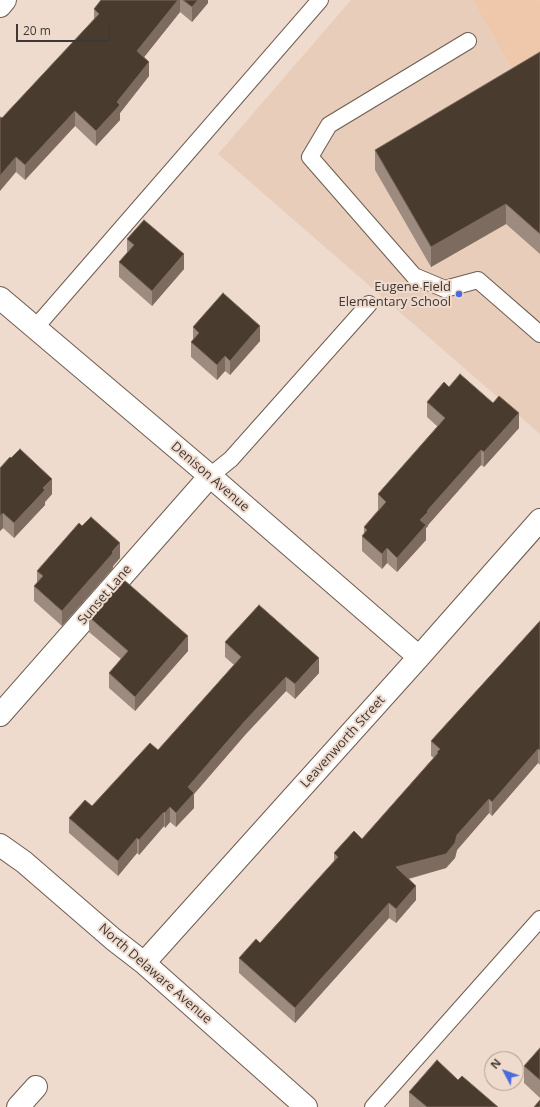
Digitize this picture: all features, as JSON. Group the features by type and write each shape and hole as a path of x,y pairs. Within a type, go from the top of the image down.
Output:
{"street":[{"path":"0,6 5,0"},
{"name":"Denison Avenue","path":"0,298 210,476 419,657"},
{"name":"Sunset Lane","path":"0,715 210,476"},
{"name":"Leavenworth Street","path":"144,963 540,520"},
{"name":"North Delaware Avenue","path":"0,845 24,862 113,939 144,963 306,1107"},
{"path":"18,1107 36,1087"}],"lane":[{"path":"36,328 320,0"},
{"path":"468,41 329,125 310,157 414,276 445,289 478,280 540,334"},
{"path":"210,476 231,459 369,304"},
{"path":"374,1107 540,919"}],"shaded area":[{"name":"Eugene Field Elementary School","path":"351,0 540,0 540,434 218,154"},
{"path":"473,0 538,0 540,3 540,65 518,78"}],"building":[{"path":"101,0 178,0 137,51 149,62 117,102 120,105 96,131 75,111 25,165 16,157 0,176 0,117 2,118 99,14 94,9"},
{"path":"183,0 198,0 192,7"},
{"path":"540,52 540,234 506,204 431,247 375,150"},
{"path":"144,220 184,254 152,291 119,262 134,245 127,239"},
{"path":"223,293 260,326 230,361 225,356 217,365 191,342 199,333 193,327"},
{"path":"460,374 493,403 499,396 519,413 484,452 481,450 427,511 428,512 420,520 426,525 397,558 387,548 382,554 362,536 367,530 364,527 386,502 378,494 445,418 427,402 444,382 449,387"},
{"path":"20,449 52,479 43,488 45,490 14,523 3,513 0,516 0,468"},
{"path":"91,517 120,543 62,611 34,586 43,576 37,571 79,523 82,526"},
{"path":"123,579 188,636 135,697 109,673 128,651 89,617"},
{"path":"259,605 319,658 295,684 286,677 245,721 188,787 194,793 176,813 170,807 139,840 137,838 118,861 69,818 85,800 92,806 150,743 158,750 241,657 225,642"},
{"path":"540,621 540,750 538,749 492,802 489,799 457,835 455,843 446,854 396,867 416,886 396,909 389,903 295,1008 239,958 256,939 260,943 338,857 334,853 354,831 362,839 438,753 437,752 440,749 431,741"},
{"path":"540,1048 540,1080 524,1066"},
{"path":"437,1060 458,1080 462,1076 498,1107 427,1107 409,1092"},
{"path":"540,1100 540,1107 534,1107"}],"place":[{"name":"Eugene Field Elementary School","path":"459,294"}]}
